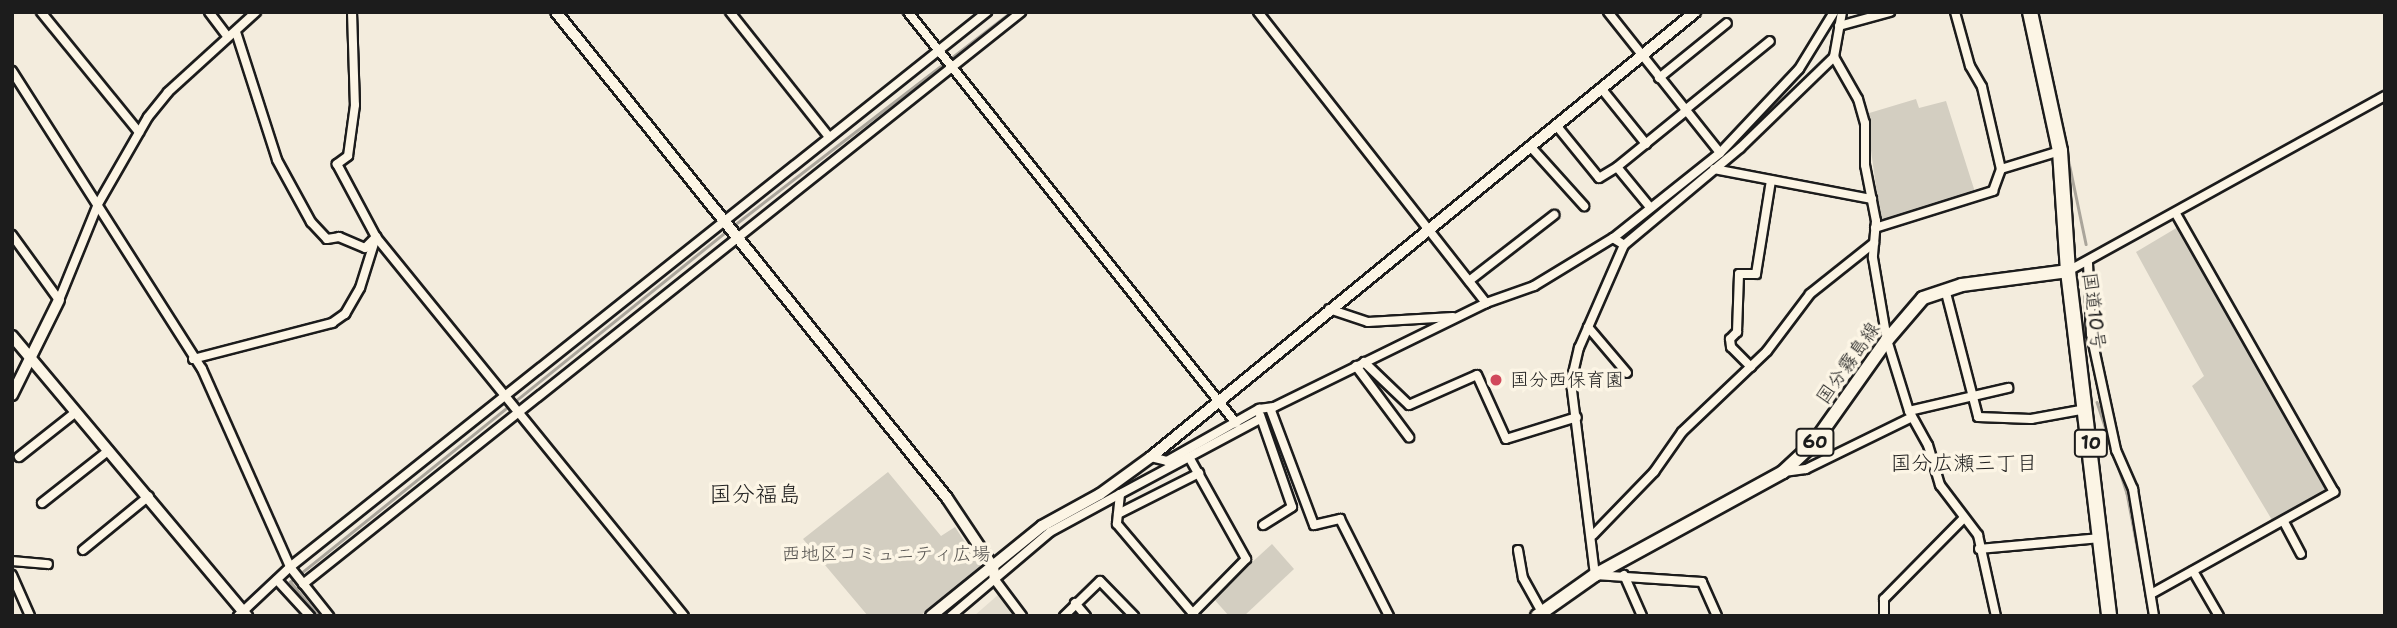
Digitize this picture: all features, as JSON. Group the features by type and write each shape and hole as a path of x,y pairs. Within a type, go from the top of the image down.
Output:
{"highway":[{"name":"国道10号","path":"2031,12 2060,151 2068,271 2109,616"}],"main road":[{"name":"国分霧島線","path":"1546,612 1595,575 1783,472 1828,425 1913,307 1945,289 2068,271"}],"street":[{"path":"41,12 139,132"},
{"path":"209,12 228,37"},
{"path":"352,12 355,106 348,156 337,164 376,237 509,397 684,616"},
{"path":"556,12 947,498 993,567 995,580 1022,616"},
{"path":"730,12 829,137"},
{"path":"908,12 1236,423"},
{"path":"12,336 149,496 243,614 290,567 509,397 723,221 940,52 987,12"},
{"path":"303,584 1021,12"},
{"path":"1258,12 1486,303"},
{"path":"1608,12 1720,153"},
{"path":"951,616 1050,532 1101,497 1218,398 1695,12"},
{"path":"931,616 1042,526 1101,497 1120,494 1259,409 1270,408 1486,303 1534,286 1613,238 1649,206 1720,153 1798,69 1834,12"},
{"path":"1842,12 1834,57 1862,111 1865,165 1872,199 1874,243 1887,340 1911,414 1928,445 1940,485 1978,535 1979,550 1996,616"},
{"path":"1839,26 1890,12"},
{"path":"1875,228 1993,191 2001,169 1982,87 1970,66 1955,12"},
{"path":"12,395 32,361 92,228 98,204 139,132 168,92 254,13"},
{"path":"1659,78 1727,23"},
{"path":"236,32 277,160 311,222 327,239 339,237 365,247 376,237"},
{"path":"1556,125 1599,178 1646,144 1770,41"},
{"path":"1717,616 1702,582 1595,575 1593,535 1571,382 1588,327 1624,245 1714,169 1834,57"},
{"path":"12,71 193,359 202,369 290,567 329,616"},
{"path":"1601,88 1646,144"},
{"path":"2068,271 2088,263 2385,96"},
{"path":"1530,145 1584,206"},
{"path":"2001,169 2060,151"},
{"path":"1617,167 1649,206"},
{"path":"1714,169 1872,199"},
{"path":"1751,367 1731,347 1730,339 1737,332 1739,274 1756,274 1772,180"},
{"path":"2151,594 2334,492 2176,214"},
{"path":"1469,281 1554,215"},
{"path":"12,236 59,300"},
{"path":"193,359 332,323 345,314 359,288 376,237"},
{"path":"1613,238 1624,245"},
{"path":"1593,535 1654,472 1682,432 1751,367 1810,293 1874,243"},
{"path":"2088,263 2091,334 2101,389 2116,450 2133,489 2154,616"},
{"path":"1945,289 1978,417 2031,419 2086,410"},
{"path":"1329,309 1368,322 1466,315"},
{"path":"1588,327 1627,373"},
{"path":"1360,364 1409,405 1476,375 1506,439 1577,417"},
{"path":"1360,364 1409,437"},
{"path":"1783,472 1806,469 1911,414 1972,395 2008,388"},
{"path":"2084,389 2101,389"},
{"path":"1270,408 1314,525 1340,519 1389,616"},
{"path":"1259,409 1260,419 1292,507 1264,524"},
{"path":"19,457 76,412"},
{"path":"1150,457 1169,464 1189,457 1260,419"},
{"path":"42,503 109,450"},
{"path":"1120,494 1117,524 1136,551 1194,614 1246,559 1189,457"},
{"path":"1118,514 1199,473"},
{"path":"83,550 149,496"},
{"path":"1884,616 1884,598 1964,518"},
{"path":"2284,522 2301,554"},
{"path":"1979,550 2101,538"},
{"path":"1518,550 1524,578 1546,612"},
{"path":"12,561 48,564"},
{"path":"2193,571 2219,616"},
{"path":"12,575 15,593 30,616"},
{"path":"1624,575 1642,616"},
{"path":"277,580 310,616"},
{"path":"1064,616 1100,581 1134,616"},
{"path":"1075,603 1086,616"}],"shaded area":[{"path":"999,594 1016,616 974,616"}],"green space":[{"path":"1916,99 1919,108 1946,101 1975,192 1881,223 1866,114"},
{"path":"2178,227 2327,493 2272,520 2192,386 2204,376 2136,252"},
{"name":"西地区コミュニティ広場","path":"888,472 941,536 955,527 982,568 920,616 868,616 803,539"},
{"path":"1272,544 1294,569 1244,616 1229,616 1213,598"}],"waterway":[{"path":"733,226 1011,12"},
{"path":"2038,12 2045,50"},
{"path":"2057,105 2086,244"},
{"path":"318,616 290,582 728,230"},
{"path":"2097,402 2127,493 2149,609"}],"place":[{"name":"国分西保育園","path":"1496,380"}],"district":[{"name":"国分広瀬三丁目","path":"1964,463"},
{"name":"国分福島","path":"755,494"}]}
